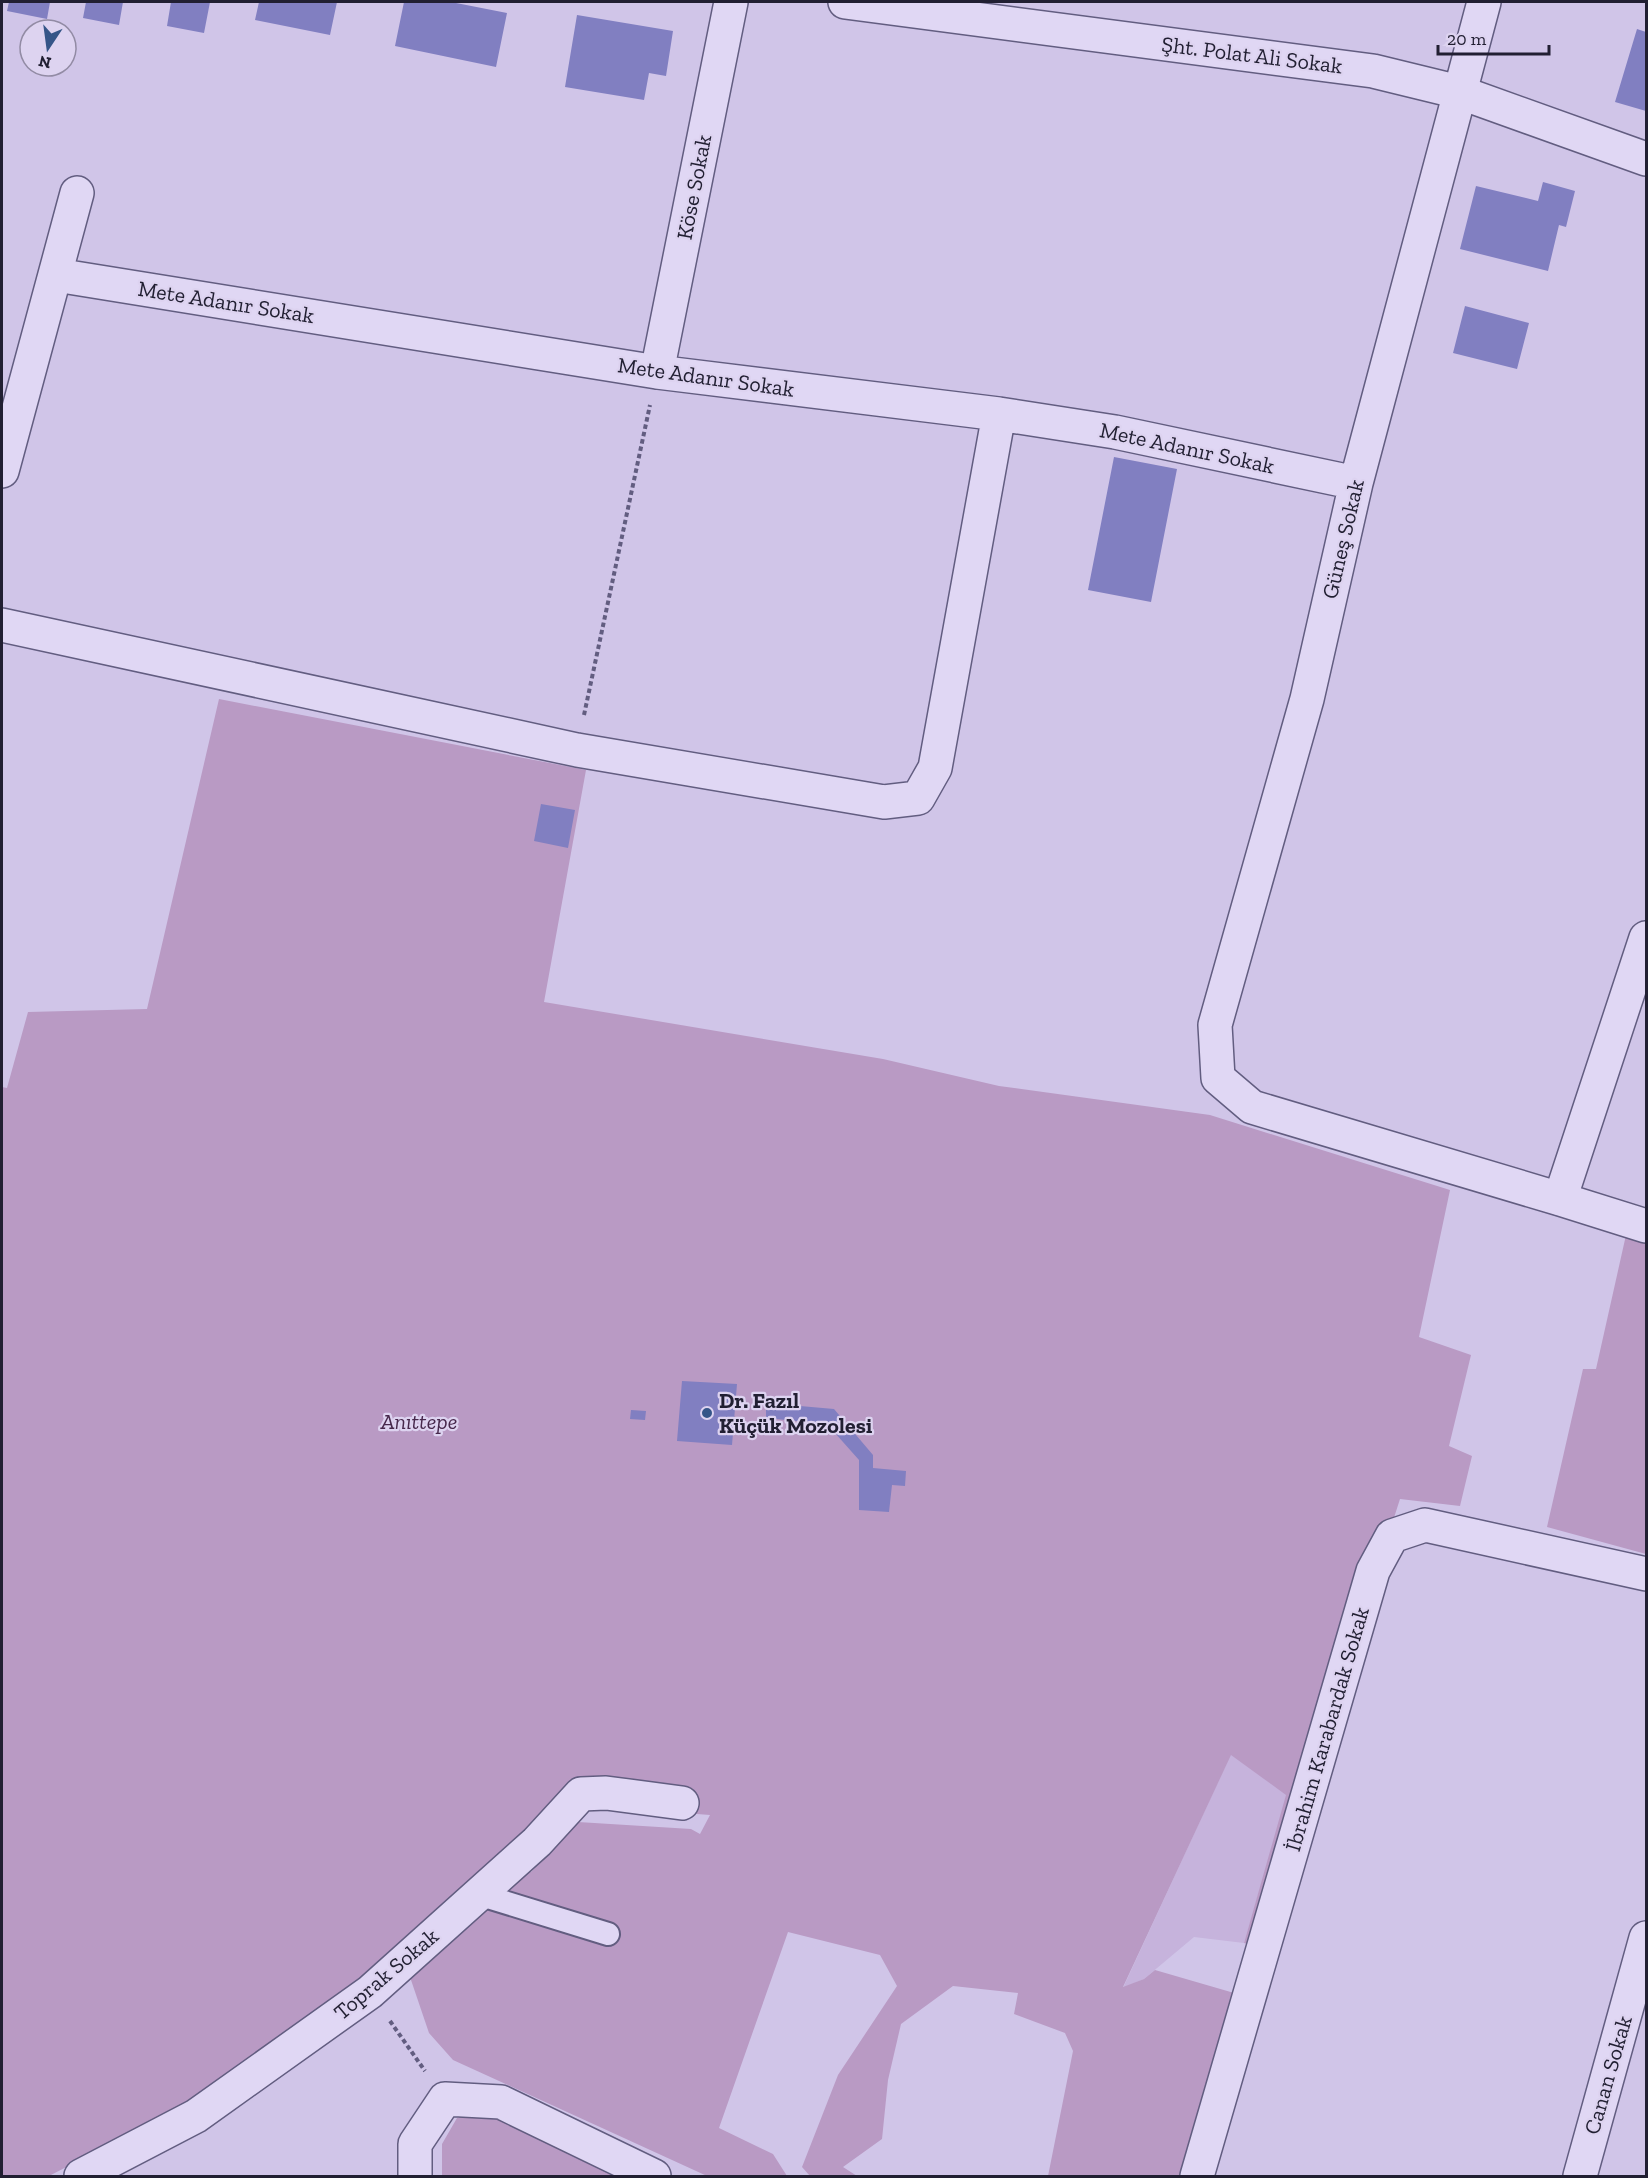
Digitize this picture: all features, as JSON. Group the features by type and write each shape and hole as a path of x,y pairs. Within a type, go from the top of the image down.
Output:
{"street":[{"name":"Köse Sokak","path":"657,372 731,2"},
{"name":"Şht. Polat Ali Sokak","path":"845,2 1373,71 1459,92 1647,159"},
{"name":"Güneş Sokak","path":"1484,2 1356,483 1307,699 1215,1025 1218,1078 1252,1107 1560,1199"},
{"path":"2,471 77,193"},
{"name":"Mete Adanır Sokak","path":"56,274 657,372 999,414 1115,432 1356,483"},
{"path":"2,625 577,750 884,802 918,798 935,768 999,414"},
{"path":"1647,938 1560,1199 1647,1226"},
{"name":"İbrahim Karabardak Sokak","path":"1197,2176 1373,1571 1392,1536 1425,1525 1647,1574"},
{"name":"Toprak Sokak","path":"81,2176 196,2116 370,1992 537,1842 580,1794 606,1793 682,1803"},
{"name":"Canan Sokak","path":"1580,2176 1647,1938"},
{"path":"415,2176 415,2144 445,2099 501,2102 654,2176"}],"lane":[{"path":"478,1894 608,1934"}],"path":[{"path":"577,750 657,372"},
{"path":"370,1992 445,2099"}],"shaded area":[{"path":"1231,1754 1287,1795 1244,1943 1194,1937 1144,1979 1123,1988"}],"green space":[{"name":"Anıttepe","path":"219,699 586,770 544,1002 883,1059 999,1086 1210,1115 1450,1190 1419,1337 1471,1355 1449,1446 1472,1456 1460,1506 1400,1499 1256,1947 1244,1943 1286,1795 1231,1755 1123,1987 1144,1979 1155,1970 1241,1995 1187,2176 1048,2176 1073,2051 1065,2033 1014,2014 1018,1993 953,1986 901,2024 888,2080 882,2139 843,2167 857,2176 810,2176 802,2167 838,2075 897,1986 880,1955 788,1932 719,2128 773,2154 787,2176 707,2176 453,2060 429,2033 411,1980 395,1956 186,2105 49,2176 2,2176 2,1087 7,1088 28,1012 147,1009","holes":["580,1805 710,1815 700,1834 691,1829 578,1822 531,1872 522,1866"]},
{"path":"1626,1235 1646,1242 1646,1554 1547,1527 1583,1369 1596,1369"},
{"path":"487,2109 613,2176 442,2176 442,2144 457,2118"}],"building":[{"path":"9,2 50,2 47,18 7,11"},
{"path":"86,2 123,2 119,25 83,18"},
{"path":"171,2 210,2 204,33 167,26"},
{"path":"259,2 337,2 330,35 255,20"},
{"path":"404,2 451,2 507,13 496,67 395,46"},
{"path":"577,15 673,31 666,76 649,73 644,100 565,87"},
{"path":"1637,29 1646,32 1646,111 1615,102"},
{"path":"1543,182 1575,191 1566,227 1559,225 1548,271 1460,249 1476,186 1538,201"},
{"path":"1465,306 1529,323 1517,369 1453,353"},
{"path":"1114,457 1177,469 1151,602 1088,590"},
{"path":"541,804 575,810 568,848 534,841"},
{"name":"Dr. Fazıl Küçük Mozolesi","path":"682,1381 737,1384 732,1445 677,1441"},
{"path":"766,1403 834,1409 873,1455 873,1468 906,1471 905,1486 892,1485 889,1512 859,1510 859,1460 827,1424 766,1418"},
{"path":"631,1410 646,1411 645,1420 630,1419"}],"place":[{"name":"Dr. Fazıl Küçük Mozolesi","path":"707,1413"}]}
